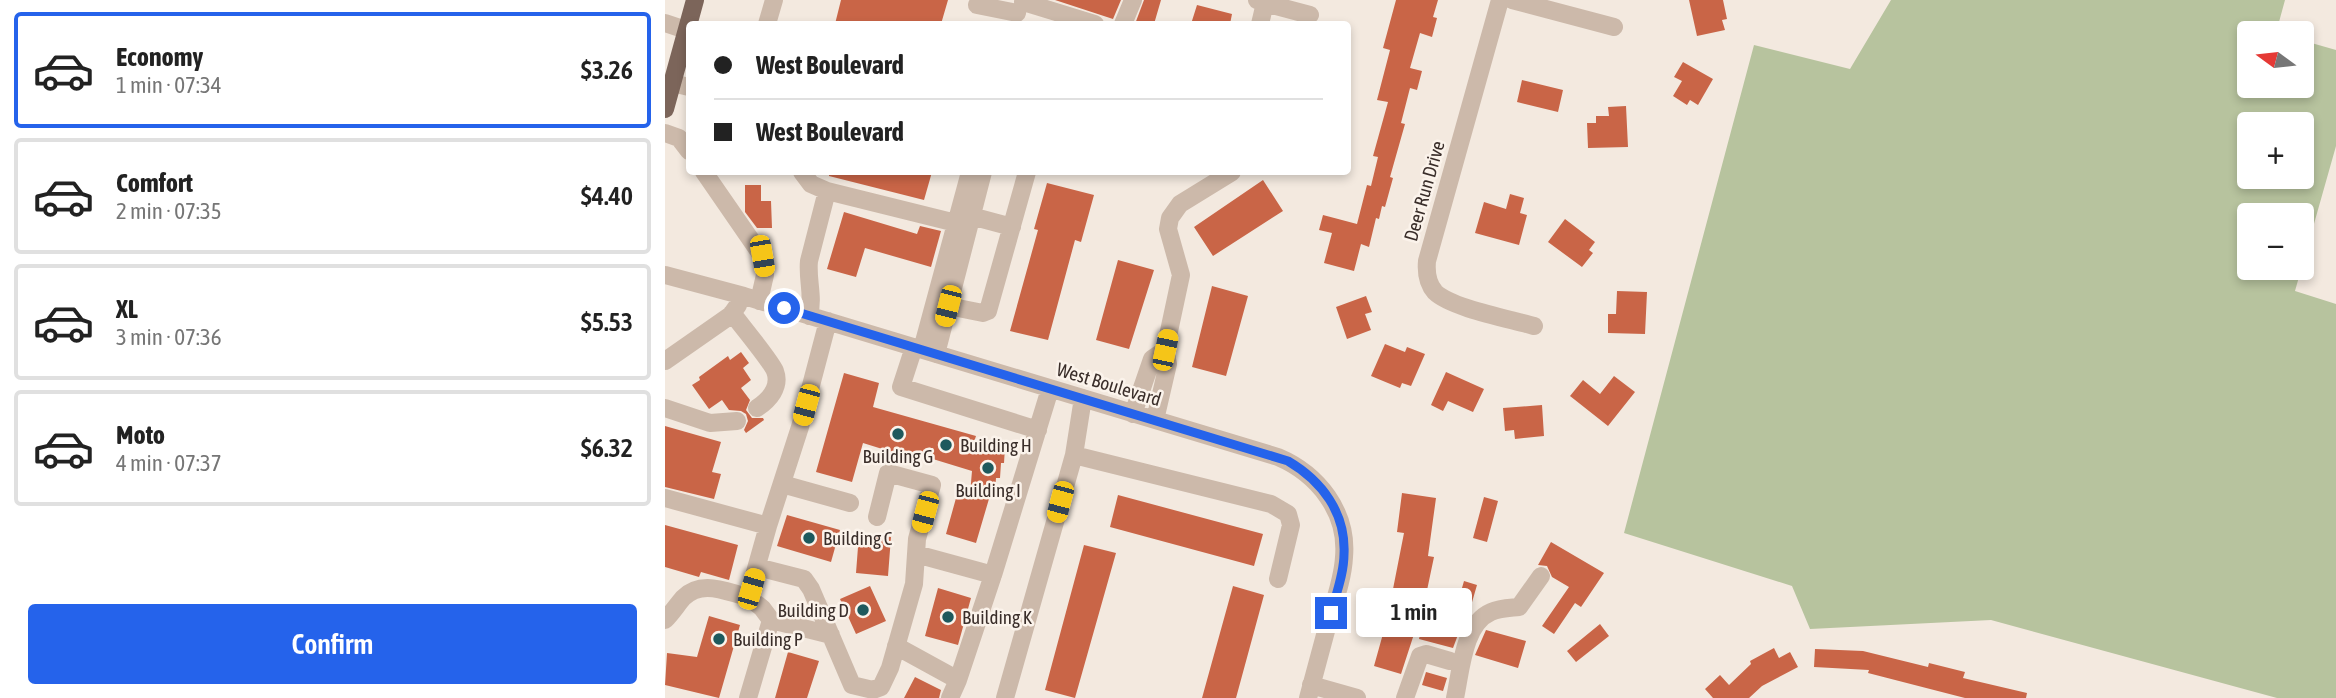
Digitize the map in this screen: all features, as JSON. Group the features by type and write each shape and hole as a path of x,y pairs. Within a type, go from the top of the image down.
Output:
{"main road":[{"path":"690,21 695,0"},
{"path":"665,107 681,85 686,46"}],"street":[{"path":"769,21 774,0"},
{"path":"1124,21 1133,0"},
{"name":"Deer Run Drive","path":"1500,0 1426,261 1426,272 1434,290 1442,298 1534,326"},
{"path":"1512,0 1614,27"},
{"path":"1260,21 1261,1 1310,15"},
{"path":"974,3 1079,21"},
{"path":"974,3 984,12 984,21"},
{"path":"665,23 686,30"},
{"path":"665,133 679,138 686,147"},
{"path":"665,361 752,298 765,275 762,256 706,175"},
{"path":"804,175 811,184 827,191 964,220 1012,227"},
{"path":"970,175 948,306 901,387 1038,430"},
{"path":"924,350 964,220 982,175"},
{"path":"948,306 983,313 988,311 1026,175"},
{"path":"1155,420 1168,364 1165,350 1181,275 1168,229 1170,218 1180,204 1227,175"},
{"path":"809,316 812,302 809,261 827,191"},
{"name":"West Boulevard","path":"665,275 752,298 1288,461 1315,480 1330,500 1343,532 1345,556 1310,692"},
{"path":"732,313 775,372 775,390 769,400 757,408"},
{"path":"748,597 800,427 828,321"},
{"path":"1133,414 1152,359 1165,350"},
{"path":"950,698 993,575 1050,388"},
{"path":"1005,698 1074,455 1083,398"},
{"path":"665,408 711,423 737,421"},
{"path":"1074,455 1271,504 1288,514 1291,525 1278,579"},
{"path":"757,567 804,579 811,589 852,685 873,690 881,687 914,584 917,539 932,485 888,472 877,517"},
{"path":"782,484 850,503"},
{"path":"665,498 768,526"},
{"path":"916,555 993,575"},
{"path":"1455,698 1471,634 1477,621 1495,610 1519,607 1541,576"},
{"path":"665,620 683,598 705,586 748,597 762,608 771,620 831,635"},
{"path":"748,698 771,620"},
{"path":"896,646 958,680"},
{"path":"1405,698 1420,656 1426,654 1450,661"},
{"path":"1310,692 1357,698"}],"green space":[{"path":"1891,0 2285,0 2279,21 2237,21 2237,98 2314,98 2314,44 2336,50 2336,146 2314,224 2314,203 2237,203 2237,280 2298,280 2295,291 2336,304 2336,698 2277,698 1991,620 1810,629 1792,586 1624,533 1754,45 1850,69"}],"building":[{"path":"841,0 948,0 942,21 836,21"},
{"path":"1055,0 1121,0 1113,19"},
{"path":"1144,0 1161,0 1155,21 1136,21"},
{"path":"1396,0 1438,0 1433,17 1437,18 1432,37 1420,33 1410,68 1422,71 1417,90 1410,88 1401,123 1405,124 1390,177 1393,178 1385,207 1382,206 1379,219 1376,218 1369,247 1361,244 1354,271 1324,263 1332,233 1319,230 1323,215 1357,224 1367,185 1371,186 1378,157 1373,156 1388,102 1377,100 1390,50 1383,48"},
{"path":"1689,0 1723,0 1727,19 1722,20 1725,30 1697,36"},
{"path":"1197,5 1232,14 1231,21 1192,21"},
{"path":"1683,62 1713,79 1698,105 1690,100 1687,105 1673,96 1682,81 1674,77"},
{"path":"1522,80 1563,90 1558,112 1517,102"},
{"path":"1626,106 1628,147 1588,148 1587,123 1596,123 1596,116 1609,116 1608,107"},
{"path":"829,175 931,175 924,200"},
{"path":"1263,180 1283,211 1213,256 1194,227"},
{"path":"1047,183 1094,195 1081,242 1075,240 1048,340 1010,331 1038,230 1034,229"},
{"path":"745,185 761,185 761,201 771,201 772,228 757,228 745,212"},
{"path":"1510,194 1524,198 1520,213 1527,215 1519,245 1475,233 1484,202 1506,209"},
{"path":"844,212 917,234 920,226 941,231 931,267 865,248 856,277 827,269"},
{"path":"1565,219 1595,242 1589,250 1593,253 1582,267 1548,242"},
{"path":"1118,260 1154,270 1129,349 1096,340"},
{"path":"1212,286 1248,296 1226,376 1192,367"},
{"path":"1617,291 1647,292 1645,334 1608,333 1608,314 1616,314"},
{"path":"1366,296 1372,312 1365,314 1371,330 1347,339 1336,307"},
{"path":"1385,344 1405,352 1407,347 1425,354 1411,386 1402,383 1400,388 1371,376"},
{"path":"741,352 749,363 743,368 751,380 741,388 750,400 746,410 752,418 764,420 746,433 746,414 729,410 722,400 709,409 692,385 728,356 730,360"},
{"path":"1446,372 1484,389 1473,412 1448,401 1443,411 1431,405"},
{"path":"844,373 879,383 873,407 976,436 973,445 1005,447 1000,478 996,478 995,492 991,492 976,543 946,534 958,491 970,494 972,471 910,452 908,457 863,443 852,482 816,472"},
{"path":"1614,376 1635,392 1608,426 1570,396 1583,380 1600,394"},
{"path":"1542,405 1544,436 1515,439 1514,430 1505,431 1503,408"},
{"path":"665,426 721,442 712,472 721,474 714,499 665,487"},
{"path":"1402,493 1436,498 1428,556 1434,557 1426,595 1393,589 1404,533 1397,532"},
{"path":"1118,495 1263,534 1254,566 1110,527"},
{"path":"1484,497 1498,501 1487,542 1473,538"},
{"name":"Building C","path":"787,515 840,530 831,562 777,546"},
{"path":"665,525 738,545 729,580 701,572 699,577 665,567"},
{"path":"859,534 891,537 888,576 856,573"},
{"path":"1551,542 1604,573 1581,607 1575,603 1554,634 1542,626 1569,587 1552,577 1547,566 1538,565"},
{"path":"1084,545 1116,553 1075,698 1045,690"},
{"path":"1464,581 1477,585 1468,616 1453,648 1419,639 1422,626 1449,633"},
{"name":"Building D","path":"870,586 886,621 856,634 840,599"},
{"path":"1233,586 1264,595 1236,698 1202,698"},
{"name":"Building K","path":"938,588 971,598 958,645 925,636"},
{"path":"709,616 740,625 719,698 665,685 667,653 697,657"},
{"path":"1386,623 1415,631 1401,674 1374,666"},
{"path":"1600,624 1609,636 1576,662 1567,651"},
{"path":"1486,630 1526,641 1518,668 1475,655"},
{"path":"1774,648 1779,658 1790,652 1798,667 1762,686 1749,698 1713,698 1705,689 1720,675 1729,685 1751,664 1750,661"},
{"path":"1815,649 1863,651 1928,667 1929,663 1965,672 1963,678 2027,693 2026,698 1965,698 1868,673 1869,670 1814,667"},
{"path":"788,652 819,661 807,698 775,698"},
{"path":"1426,672 1447,678 1443,691 1422,685"},
{"path":"915,677 941,690 939,698 904,698"}],"place":[{"name":"Building G","path":"898,434"},
{"name":"Building H","path":"946,445"},
{"name":"Building I","path":"988,468"},
{"name":"Building C","path":"809,538"},
{"name":"Building D","path":"863,610"},
{"name":"Building K","path":"948,617"},
{"name":"Building P","path":"719,639"}],"route":[{"path":"784,308 1288,461 1322,488 1335,509 1343,532 1345,556 1331,613"}]}
